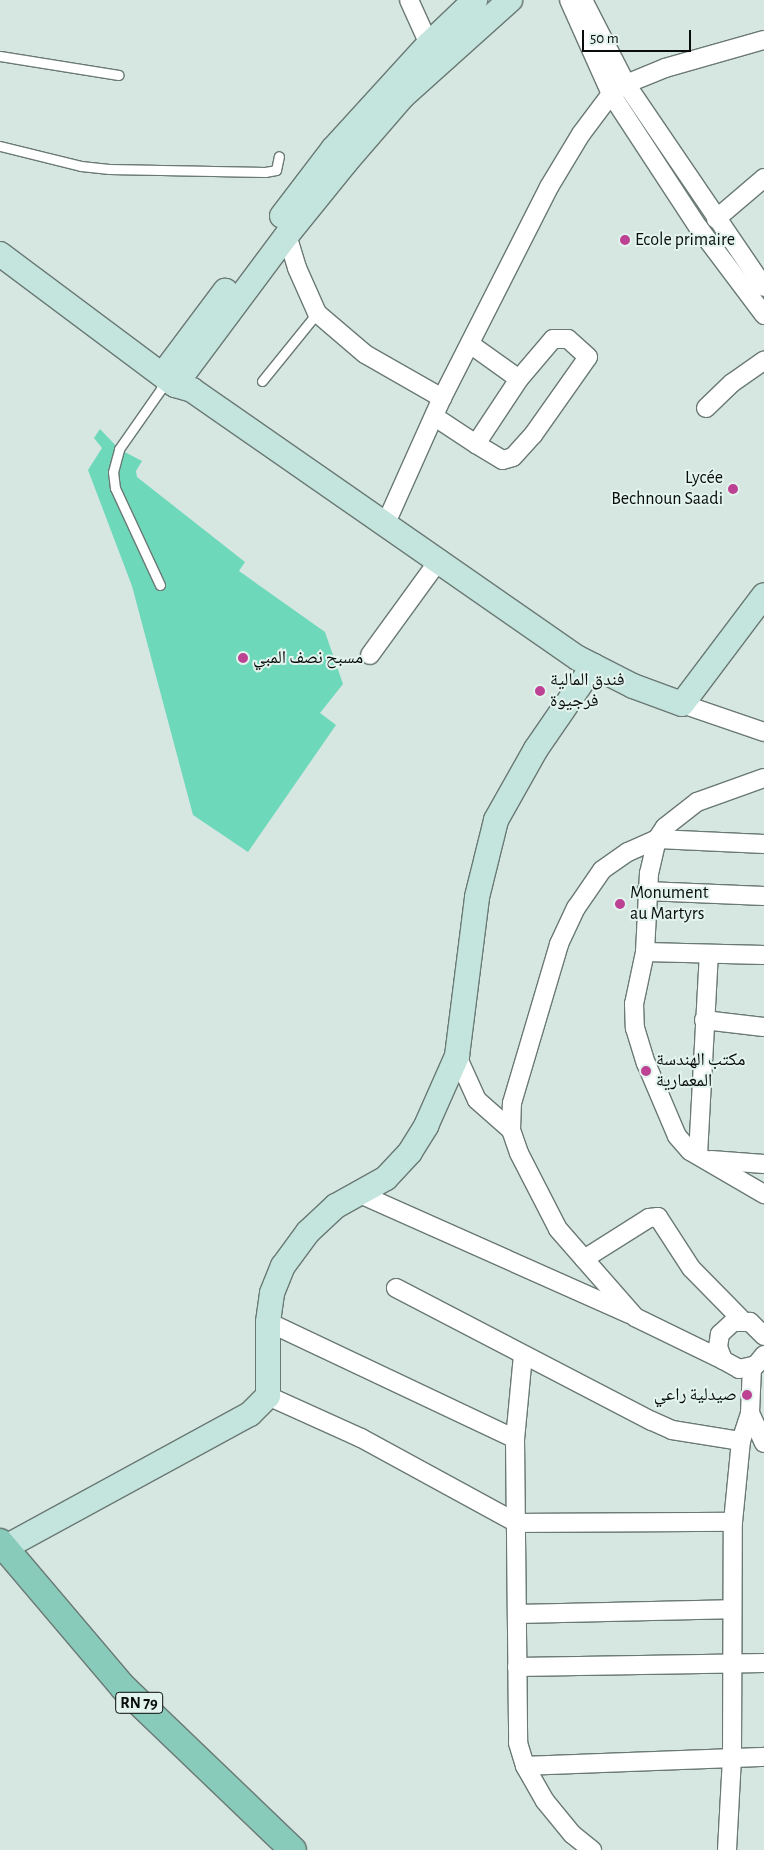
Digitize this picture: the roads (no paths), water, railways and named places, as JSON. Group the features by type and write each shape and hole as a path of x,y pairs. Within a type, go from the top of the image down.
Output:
{"main road":[{"path":"174,379 333,149 429,44 475,0"},
{"path":"174,379 287,235 403,96 510,0"},
{"path":"0,236 54,285 174,379 593,666 682,704 764,595"},
{"path":"0,254 54,285"},
{"path":"1,1547 250,1414 268,1396 268,1322 272,1293 283,1266 308,1232 336,1206 386,1178 410,1152 457,1056 478,897 496,820 536,748 593,666"},
{"name":"RN 79","path":"1,1547 124,1688 293,1850"}],"street":[{"path":"409,0 429,44"},
{"path":"569,0 611,94 698,227 760,287"},
{"path":"583,0 626,84 760,287 764,315"},
{"path":"386,524 442,398 549,187 581,134 611,94 626,84 665,68 764,40"},
{"path":"716,219 764,178"},
{"path":"287,235 297,268 317,313 366,354 442,398"},
{"path":"435,417 476,444 503,460 513,457 533,435 588,357 568,339 553,339 519,379 476,444"},
{"path":"470,344 519,379"},
{"path":"706,408 732,384 764,361"},
{"path":"370,655 439,560"},
{"path":"682,704 764,732"},
{"path":"764,778 697,802 665,827 657,839 646,891 645,952 634,1004 635,1028 665,1114 677,1136 703,1158 764,1194"},
{"path":"635,1317 558,1229 536,1192 511,1130 512,1103 541,998 559,944 576,908 602,870 628,852 657,839 764,844"},
{"path":"646,891 764,896"},
{"path":"645,952 764,955"},
{"path":"703,1158 704,1020 709,954"},
{"path":"704,1020 764,1026"},
{"path":"457,1056 476,1100 511,1130"},
{"path":"703,1158 764,1164"},
{"path":"360,1194 635,1317 739,1369 759,1363 755,1404 741,1440 733,1522 730,1609 732,1757 727,1850"},
{"path":"584,1259 649,1218 658,1217 691,1268 743,1321 763,1332"},
{"path":"396,1288 672,1430 741,1440"},
{"path":"689,1344 743,1321"},
{"path":"268,1322 515,1439"},
{"path":"723,1360 718,1340 724,1328"},
{"path":"523,1355 515,1439 518,1743 525,1766 556,1815 572,1834 592,1850"},
{"path":"268,1396 361,1438 517,1523 733,1522"},
{"path":"755,1404 764,1444"},
{"path":"517,1614 730,1609"},
{"path":"517,1667 764,1663"},
{"path":"525,1766 764,1757"}],"lane":[{"path":"0,56 118,74"},
{"path":"0,146 81,166 109,169 265,172 276,170 279,156"},
{"path":"262,381 317,313"},
{"path":"160,585 115,488 113,472 119,449 174,379"}],"place":[{"name":"Ecole primaire","path":"625,240"},
{"name":"Lycée Bechnoun Saadi","path":"733,489"},
{"name":"مسبح نصف المبي","path":"243,658"},
{"name":"فندق المالية فرجيوة","path":"540,691"},
{"name":"Monument au Martyrs","path":"620,904"},
{"name":"مكتب الهندسة المعمارية","path":"646,1071"},
{"name":"صيدلية راعي","path":"747,1395"}]}
